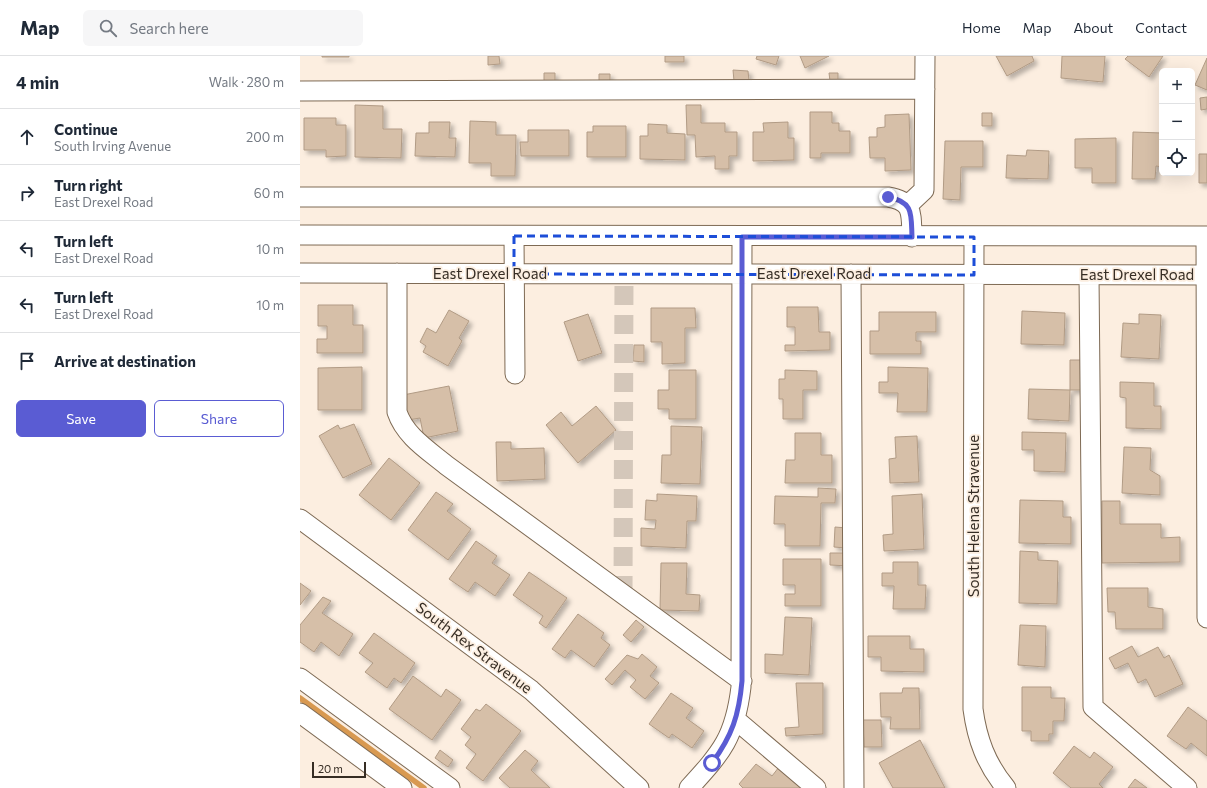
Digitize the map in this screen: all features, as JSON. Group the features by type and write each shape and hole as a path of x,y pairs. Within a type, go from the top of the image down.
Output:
{"street":[{"path":"908,206 924,190 925,56"},
{"path":"300,91 925,89"},
{"path":"300,197 888,197 900,199 908,206 911,215 912,237"},
{"path":"300,235 742,237 1207,236 1207,618"},
{"path":"514,236 515,374"},
{"path":"689,788 724,748 736,720 742,681 742,237"},
{"name":"South Helena Stravenue","path":"974,237 973,709 980,744 987,762 1006,788"},
{"name":"East Drexel Road","path":"300,273 1207,275"},
{"path":"397,273 397,412 399,418 409,433 446,465 742,681"},
{"path":"851,274 854,788"},
{"path":"1089,274 1093,707 1187,788"},
{"name":"South Rex Stravenue","path":"300,519 531,690 639,788"},
{"path":"300,678 450,788"},
{"path":"300,714 402,788"},
{"path":"736,720 816,788"}],"highlighted area":[{"path":"514,236 974,237 974,275 514,274"}],"building":[{"path":"349,56 349,57 322,57"},
{"path":"488,56 499,56 500,64 488,65"},
{"path":"665,56 684,56 684,62 665,62"},
{"path":"757,56 779,56 776,65 756,59"},
{"path":"800,56 829,56 805,68"},
{"path":"996,56 1032,56 1034,61 1007,76"},
{"path":"1062,56 1105,56 1103,82 1061,78"},
{"path":"1128,56 1163,56 1149,77 1125,59"},
{"path":"1207,58 1207,90 1195,85"},
{"path":"733,70 748,71 749,81 734,81"},
{"path":"544,73 555,73 555,82 544,83"},
{"path":"829,73 838,73 838,80 830,81"},
{"path":"599,74 610,74 610,86 599,86"},
{"path":"1207,97 1207,109 1201,110 1200,98"},
{"path":"355,105 383,106 383,129 402,129 401,158 355,157"},
{"path":"686,105 701,105 701,123 725,123 725,132 737,132 737,156 729,156 729,169 715,169 715,156 696,157 695,135 687,135"},
{"path":"810,112 832,112 832,123 839,123 839,131 850,131 850,153 821,153 821,158 810,158"},
{"path":"982,113 992,113 992,126 982,126"},
{"path":"909,114 911,170 885,171 885,158 870,158 869,137 877,137 877,128 885,127 885,115"},
{"path":"304,118 336,118 336,125 346,125 346,156 326,157 326,150 304,150"},
{"path":"470,121 496,122 496,135 516,135 515,176 491,176 491,163 469,163"},
{"path":"429,122 450,122 449,138 456,138 455,157 415,156 416,133 429,133"},
{"path":"788,122 788,138 794,138 794,160 753,161 753,132 764,132 763,123"},
{"path":"648,124 667,125 667,133 685,134 685,160 640,159 640,136 648,136"},
{"path":"593,126 626,126 626,157 587,157 587,132 593,132"},
{"path":"528,130 569,130 569,156 521,156 520,142 528,142"},
{"path":"1133,132 1159,133 1159,166 1156,166 1155,179 1132,179"},
{"path":"1116,138 1116,183 1092,183 1092,168 1075,168 1075,139"},
{"path":"945,141 983,141 983,167 961,167 960,200 943,199"},
{"path":"1027,150 1049,151 1048,179 1006,178 1007,155 1026,156"},
{"path":"1199,154 1207,154 1207,183 1199,183"},
{"path":"318,305 353,305 353,325 363,325 363,353 317,353 317,339 327,339 327,326 318,326"},
{"path":"787,307 818,307 819,332 830,332 830,350 785,351 785,345 795,345 795,327 787,327"},
{"path":"651,308 695,308 696,328 685,328 685,363 662,364 662,342 651,342"},
{"path":"449,310 469,321 459,338 462,341 448,366 423,352 426,346 420,342 427,328 436,333"},
{"path":"1022,311 1065,313 1064,345 1021,344"},
{"path":"879,312 936,312 936,332 916,332 916,341 921,341 921,354 870,354 870,331 879,331"},
{"path":"588,314 602,353 578,361 564,322"},
{"path":"1139,314 1161,315 1159,359 1121,357 1123,323 1139,324"},
{"path":"634,345 644,345 644,362 633,361"},
{"path":"1070,360 1084,360 1084,390 1070,390"},
{"path":"362,367 362,410 318,410 318,368"},
{"path":"888,367 928,368 927,412 897,412 898,393 879,393 879,382 888,382"},
{"path":"669,370 696,370 696,419 669,419 669,409 658,409 658,390 669,390"},
{"path":"785,370 817,371 817,390 803,390 803,419 783,419 783,399 779,399 779,379 785,379"},
{"path":"1120,382 1154,383 1154,406 1161,406 1161,429 1126,428 1126,398 1120,397"},
{"path":"449,386 458,431 424,438 420,418 408,420 403,395"},
{"path":"1029,389 1070,390 1069,421 1028,419"},
{"path":"596,406 616,430 578,463 546,425 561,412 572,426"},
{"path":"354,424 372,464 343,478 319,436 338,425 340,429"},
{"path":"671,426 702,427 700,484 661,483 662,455 671,455"},
{"path":"1022,432 1066,433 1065,472 1034,471 1034,450 1022,450"},
{"path":"795,433 821,433 821,455 832,455 832,483 785,483 786,460 795,460"},
{"path":"917,436 919,482 890,483 889,459 896,458 895,437"},
{"path":"496,442 511,442 511,449 544,448 545,479 497,481"},
{"path":"1124,447 1151,448 1150,470 1160,476 1160,495 1122,493"},
{"path":"389,458 420,483 391,520 359,495"},
{"path":"818,488 836,489 835,503 821,503 820,546 785,546 785,524 774,524 775,496 818,497"},
{"path":"436,492 453,504 447,511 471,529 448,560 408,530"},
{"path":"657,494 697,496 696,521 687,521 686,548 641,546 641,528 655,529 656,520 645,520 646,500 657,501"},
{"path":"922,494 924,549 884,551 883,535 893,534 892,496"},
{"path":"1020,500 1063,501 1063,517 1071,517 1071,544 1019,543"},
{"path":"1102,501 1120,501 1120,524 1161,524 1161,538 1180,537 1180,562 1102,563"},
{"path":"835,527 847,528 846,548 834,547"},
{"path":"476,541 497,556 492,563 510,575 495,596 475,582 468,592 449,579"},
{"path":"1020,551 1038,552 1038,560 1058,561 1057,604 1019,603"},
{"path":"830,553 849,553 849,566 830,565"},
{"path":"783,559 821,559 821,606 785,606 785,594 795,594 795,585 783,585"},
{"path":"893,562 918,562 918,585 926,585 925,609 893,609 894,586 882,586 882,573 893,573"},
{"path":"661,563 687,563 686,594 700,595 699,611 660,610"},
{"path":"529,572 567,598 546,628 539,623 543,616 513,595"},
{"path":"300,583 311,591 300,605"},
{"path":"1107,588 1148,588 1148,607 1163,609 1163,629 1116,629 1115,612 1108,612"},
{"path":"323,597 331,601 322,613 353,634 339,656 321,642 314,652 300,642 300,625"},
{"path":"578,614 604,633 601,638 610,645 594,667 571,650 565,658 552,649"},
{"path":"785,617 812,618 809,675 765,673 765,654 783,655"},
{"path":"636,620 644,627 631,642 623,635"},
{"path":"1020,625 1046,626 1045,667 1018,665"},
{"path":"374,633 415,663 401,683 394,678 387,688 365,672 373,663 359,653"},
{"path":"868,636 910,636 910,649 924,649 924,672 881,671 881,657 868,657"},
{"path":"1132,646 1138,657 1158,647 1164,658 1169,655 1183,684 1155,697 1146,679 1138,683 1128,663 1115,669 1109,658"},
{"path":"642,654 657,667 650,676 659,683 645,699 630,687 636,680 625,670 612,685 605,679 627,655 638,659"},
{"path":"413,676 441,697 446,689 461,700 432,740 389,709"},
{"path":"796,683 823,683 823,734 786,736 785,728 799,727"},
{"path":"1022,687 1051,687 1051,698 1065,698 1064,721 1053,721 1053,734 1049,734 1049,741 1031,741 1031,731 1022,731"},
{"path":"903,688 919,688 920,729 890,729 891,717 881,717 880,693 902,693"},
{"path":"671,693 693,708 686,718 704,731 692,748 672,734 669,738 649,724"},
{"path":"486,704 521,731 483,781 466,768 476,754 465,745 471,737 461,729 476,709 480,711"},
{"path":"1188,707 1207,721 1207,756 1191,743 1186,749 1167,736"},
{"path":"863,720 881,720 882,747 864,747"},
{"path":"920,740 945,788 893,788 879,763"},
{"path":"1074,746 1090,758 1094,752 1113,767 1099,784 1103,788 1071,788 1053,773"},
{"path":"440,750 453,760 448,767 435,758"},
{"path":"525,750 538,761 531,770 550,788 510,788 499,778"},
{"path":"756,764 772,776 779,767 804,788 743,788 739,784"},
{"path":"1135,779 1147,788 1128,788"}],"waterway":[{"path":"300,698 424,788"}],"tunnel":[{"path":"623,595 624,274"}],"route":[{"path":"712,763 724,748 736,720 742,681 742,237 912,237 911,215 908,206 900,199 888,197"}]}
